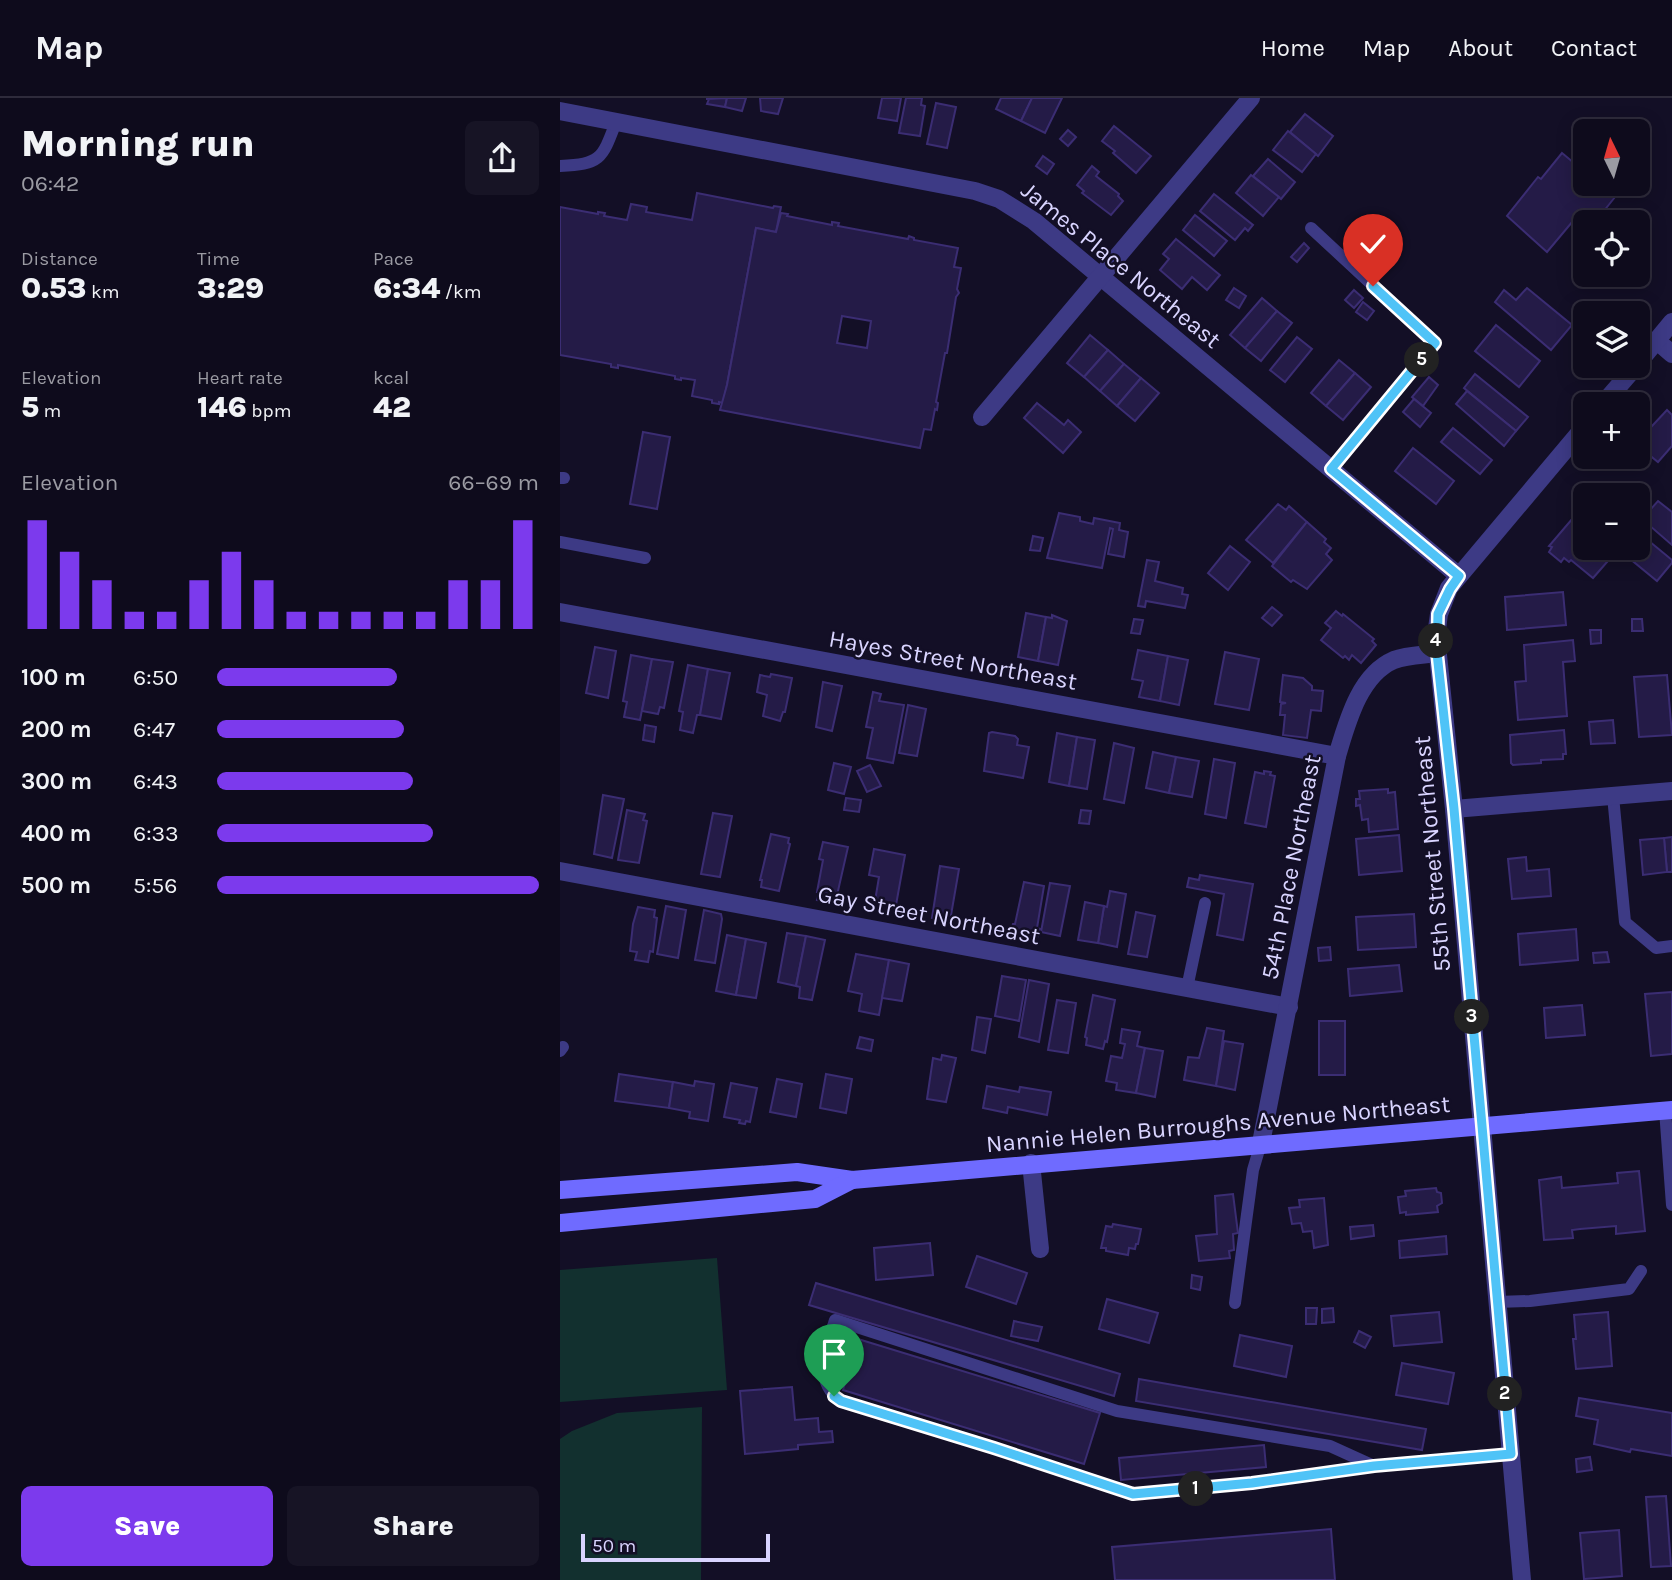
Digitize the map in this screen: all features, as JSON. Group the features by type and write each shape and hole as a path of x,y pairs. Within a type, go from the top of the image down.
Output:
{"main road":[{"name":"Nannie Helen Burroughs Avenue Northeast","path":"560,1190 797,1172 852,1180 1668,1110"},
{"name":"Nannie Helen Burroughs Avenue Northeast","path":"560,1223 815,1199 852,1180"}],"street":[{"path":"982,417 1251,98"},
{"name":"James Place Northeast","path":"560,111 975,191 999,199 1034,221 1459,576"},
{"path":"1650,349 1672,322"},
{"path":"1657,341 1672,354"},
{"path":"1613,392 1625,378"},
{"name":"55th Street Northeast","path":"1522,1580 1454,809 1437,653 1438,614 1459,576 1573,440"},
{"name":"Hayes Street Northeast","path":"560,612 1337,755"},
{"name":"54th Place Northeast","path":"1261,1143 1337,755 1353,707 1380,669 1398,659 1437,653"},
{"path":"1454,809 1672,791"},
{"name":"Gay Street Northeast","path":"560,872 1289,1007"},
{"path":"1031,1163 1040,1249"}],"lane":[{"path":"560,166 587,165 604,153 616,122"},
{"path":"1311,228 1435,343 1331,469"},
{"path":"560,542 645,558"},
{"path":"1613,796 1625,922 1656,947 1672,946"},
{"path":"1187,988 1205,903"},
{"path":"1668,1110 1672,1205"},
{"path":"1235,1303 1253,1170 1261,1143"},
{"path":"1497,1302 1530,1301 1629,1289 1641,1271"},
{"path":"1374,1466 1330,1446 1117,1411 835,1320 824,1358 824,1379 828,1389 841,1401 1133,1494 1252,1483 1374,1466 1511,1454"}],"green space":[{"path":"717,1258 727,1390 560,1402 560,1270"},
{"path":"702,1407 701,1580 560,1580 560,1439 572,1431 617,1413"}],"building":[{"path":"727,98 725,107 707,104 709,99 706,99"},
{"path":"727,98 746,98 742,111 725,107"},
{"path":"760,98 783,98 778,114 761,111"},
{"path":"882,98 901,98 897,121 878,118"},
{"path":"906,98 922,98 921,105 925,106 920,136 899,133"},
{"path":"1001,98 1032,98 1021,121 996,109"},
{"path":"1032,98 1062,98 1045,133 1021,121"},
{"path":"936,103 956,107 947,148 927,144"},
{"path":"1305,114 1333,136 1318,156 1290,132"},
{"path":"1114,126 1151,156 1136,173 1102,141"},
{"path":"1068,130 1076,137 1068,146 1060,139"},
{"path":"1288,131 1316,154 1302,172 1273,150"},
{"path":"1562,153 1573,162 1573,196 1615,197 1605,210 1573,210 1573,221 1547,252 1507,216 1538,177 1541,179"},
{"path":"1043,156 1054,164 1047,174 1036,166"},
{"path":"1268,159 1295,182 1281,199 1253,176"},
{"path":"1092,166 1099,172 1096,176 1119,194 1123,201 1111,215 1082,193 1084,191 1077,185"},
{"path":"1251,175 1279,197 1263,216 1236,193"},
{"path":"697,193 773,208 781,207 776,232 756,228 723,403 712,403 712,400 692,396 695,380 675,379 675,376 618,365 618,368 611,367 611,364 560,355 560,207 605,213 604,216 627,220 631,204 647,207 646,212 692,220"},
{"path":"1214,194 1253,225 1248,231 1245,228 1235,240 1200,211"},
{"path":"781,213 908,239 909,236 914,240 958,248 954,267 961,268 957,289 959,293 945,353 936,402 937,410 935,409 931,430 924,429 920,448 720,410 756,228 776,232","holes":["842,316 871,321 867,348 837,343"]},
{"path":"1195,215 1227,241 1214,256 1183,230"},
{"path":"1176,239 1220,275 1207,290 1192,277 1182,289 1160,270 1169,259 1163,254"},
{"path":"1304,243 1309,248 1297,262 1291,257"},
{"path":"1234,288 1246,296 1239,308 1226,300"},
{"path":"1527,288 1572,325 1551,350 1495,302 1504,290 1516,300"},
{"path":"1354,290 1363,298 1354,308 1345,300"},
{"path":"1262,298 1277,311 1245,348 1230,335"},
{"path":"1363,302 1374,311 1367,320 1356,312"},
{"path":"1277,311 1292,323 1261,361 1245,348"},
{"path":"1496,325 1540,361 1519,387 1475,351"},
{"path":"1090,335 1108,350 1084,377 1067,363"},
{"path":"1297,337 1312,349 1285,382 1270,370"},
{"path":"1108,350 1124,364 1100,391 1084,377"},
{"path":"1339,360 1355,373 1326,406 1311,393"},
{"path":"1124,364 1141,378 1117,406 1100,391"},
{"path":"1355,373 1371,387 1343,420 1326,406"},
{"path":"1475,374 1528,417 1516,431 1464,388"},
{"path":"1429,377 1438,385 1423,406 1412,397"},
{"path":"1141,378 1159,393 1135,421 1117,406"},
{"path":"1467,391 1516,431 1504,446 1456,404"},
{"path":"1414,399 1431,413 1420,427 1403,412"},
{"path":"1037,403 1064,425 1068,420 1081,432 1063,453 1024,418"},
{"path":"1667,410 1672,415 1672,446 1658,462 1650,456 1650,428"},
{"path":"1453,428 1492,460 1480,474 1441,442"},
{"path":"643,432 670,437 657,509 630,504"},
{"path":"1413,448 1454,481 1436,504 1395,471"},
{"path":"1658,501 1672,512 1672,545 1650,526 1650,510"},
{"path":"1278,504 1286,510 1289,506 1307,522 1273,563 1246,540"},
{"path":"1059,513 1080,517 1080,521 1093,524 1094,518 1120,523 1119,530 1128,532 1124,557 1108,554 1113,529 1110,528 1102,568 1047,558"},
{"path":"1573,518 1573,560 1609,560 1593,578 1571,560 1569,562 1564,558 1561,562 1549,552 1552,547 1549,546"},
{"path":"1307,522 1326,539 1324,542 1331,548 1326,554 1332,560 1307,589 1293,580 1291,582 1272,566"},
{"path":"1033,536 1043,538 1040,551 1030,550"},
{"path":"1650,542 1672,560 1657,581 1631,560 1650,560"},
{"path":"1230,546 1250,562 1228,590 1208,573"},
{"path":"1147,560 1159,562 1155,581 1183,588 1182,594 1188,595 1185,608 1146,601 1145,607 1138,606"},
{"path":"1563,592 1566,625 1507,630 1505,597"},
{"path":"1272,607 1282,615 1272,626 1262,618"},
{"path":"1336,611 1374,639 1372,641 1376,645 1361,663 1352,655 1349,660 1345,656 1343,658 1321,640 1331,628 1325,623"},
{"path":"1026,613 1046,617 1038,661 1018,657"},
{"path":"1052,615 1067,621 1058,665 1038,661 1046,617 1052,618"},
{"path":"1134,619 1143,620 1140,634 1131,633"},
{"path":"1632,619 1642,619 1643,631 1632,631"},
{"path":"1590,630 1601,630 1601,643 1591,644"},
{"path":"1573,640 1575,661 1563,662 1567,716 1518,720 1515,682 1526,681 1524,645"},
{"path":"595,647 616,651 608,698 586,693"},
{"path":"1138,650 1168,656 1160,701 1139,697 1143,681 1132,679"},
{"path":"1225,652 1259,659 1249,710 1215,704"},
{"path":"631,655 652,659 640,720 624,717 627,702 623,701"},
{"path":"1168,656 1188,660 1179,705 1160,701"},
{"path":"652,659 673,662 664,708 660,707 658,714 642,711"},
{"path":"688,665 708,669 700,715 697,715 693,733 680,730 683,712 679,711"},
{"path":"708,669 730,673 721,719 700,715"},
{"path":"771,674 792,678 785,712 780,721 763,716 767,695 757,692 760,675 770,677"},
{"path":"1283,675 1303,678 1312,686 1312,690 1323,691 1321,711 1311,710 1307,738 1283,735 1285,715 1280,715 1281,704 1286,703 1280,702"},
{"path":"1667,675 1672,735 1639,737 1634,677"},
{"path":"823,682 842,686 832,731 816,727"},
{"path":"873,692 881,694 879,701 904,705 893,763 867,758 873,728 866,727"},
{"path":"908,705 926,709 917,756 899,753"},
{"path":"1613,720 1615,743 1591,744 1589,722"},
{"path":"645,725 656,727 654,742 643,740"},
{"path":"1564,730 1566,754 1563,754 1563,759 1541,760 1541,763 1511,763 1510,735"},
{"path":"989,733 1015,736 1018,739 1017,745 1029,747 1023,778 984,771"},
{"path":"1057,733 1077,737 1069,786 1049,782"},
{"path":"1077,737 1095,740 1087,789 1069,786"},
{"path":"1114,743 1134,748 1124,803 1104,799"},
{"path":"1153,752 1176,757 1169,793 1146,788"},
{"path":"1176,757 1199,761 1192,797 1169,793"},
{"path":"1214,759 1235,763 1226,818 1205,814"},
{"path":"834,763 851,767 844,794 828,790"},
{"path":"870,765 881,786 867,792 857,771"},
{"path":"1264,771 1275,776 1266,827 1245,823 1255,772 1264,774"},
{"path":"1388,789 1388,793 1395,792 1398,829 1369,832 1368,819 1362,820 1360,805 1356,806 1356,799 1360,799 1359,791"},
{"path":"603,795 624,799 612,858 594,854"},
{"path":"846,798 861,800 859,812 844,810"},
{"path":"627,810 645,814 643,820 647,821 639,863 618,860"},
{"path":"1081,810 1091,811 1089,824 1079,823"},
{"path":"713,813 732,816 720,877 701,874"},
{"path":"771,834 789,838 790,844 779,891 761,887 760,880"},
{"path":"1399,835 1402,871 1359,875 1356,839"},
{"path":"1672,837 1672,872 1667,872 1664,838"},
{"path":"1664,838 1667,872 1643,875 1640,840"},
{"path":"823,842 848,847 835,904 817,900 823,860 819,859"},
{"path":"874,849 905,855 896,905 875,901 879,877 869,875"},
{"path":"1526,857 1527,871 1549,869 1551,896 1512,899 1508,859"},
{"path":"940,866 959,869 950,921 932,918"},
{"path":"1200,875 1253,884 1243,940 1217,935 1224,894 1187,887 1189,878 1199,880"},
{"path":"1024,882 1044,886 1038,936 1011,931"},
{"path":"1050,883 1070,886 1060,936 1041,932"},
{"path":"1110,891 1126,894 1117,947 1098,943 1104,906 1107,907"},
{"path":"1085,902 1104,906 1098,943 1078,940"},
{"path":"666,906 686,910 678,958 657,954"},
{"path":"638,907 655,910 654,917 657,918 653,952 650,951 648,962 635,960 637,952 630,951"},
{"path":"704,910 721,914 715,963 695,960"},
{"path":"1136,912 1155,916 1147,957 1128,954"},
{"path":"1414,914 1416,947 1358,950 1356,917"},
{"path":"1576,929 1578,960 1520,965 1518,934"},
{"path":"787,933 806,936 796,986 778,982"},
{"path":"727,935 746,939 736,995 716,991"},
{"path":"806,936 825,940 812,1000 799,998 800,987 796,986"},
{"path":"746,939 766,943 756,998 736,995"},
{"path":"1330,947 1331,960 1319,961 1318,948"},
{"path":"1607,952 1609,962 1594,963 1593,953"},
{"path":"856,954 889,960 879,1015 859,1011 862,994 848,991"},
{"path":"889,960 909,964 902,1001 882,998"},
{"path":"1399,965 1402,991 1350,996 1348,969"},
{"path":"1002,976 1026,980 1019,1021 995,1016"},
{"path":"1029,980 1049,984 1039,1042 1019,1037"},
{"path":"1672,992 1672,1054 1651,1056 1645,994"},
{"path":"1093,995 1115,1000 1107,1042 1105,1041 1103,1049 1086,1045"},
{"path":"1057,1000 1076,1003 1068,1053 1048,1050"},
{"path":"1582,1005 1585,1035 1546,1038 1544,1008"},
{"path":"977,1017 991,1019 985,1053 972,1050"},
{"path":"1319,1021 1345,1021 1345,1075 1319,1075"},
{"path":"1207,1028 1224,1031 1216,1086 1184,1080 1188,1057 1199,1058"},
{"path":"1122,1029 1140,1032 1137,1046 1145,1048 1136,1093 1116,1090 1117,1083 1106,1081 1111,1056 1122,1058 1125,1044 1120,1043"},
{"path":"860,1037 873,1040 871,1051 857,1048"},
{"path":"1224,1041 1243,1044 1235,1090 1216,1086"},
{"path":"1145,1048 1163,1051 1155,1097 1136,1093"},
{"path":"942,1055 956,1058 946,1102 927,1099 933,1058 941,1060"},
{"path":"619,1074 673,1082 669,1108 615,1101"},
{"path":"826,1074 852,1079 846,1113 820,1108"},
{"path":"777,1079 802,1084 796,1117 770,1112"},
{"path":"695,1081 714,1084 708,1121 689,1118 690,1112 669,1108 673,1082 694,1086"},
{"path":"731,1083 757,1088 750,1122 739,1123 740,1120 724,1117"},
{"path":"987,1086 1019,1092 1020,1087 1051,1092 1047,1115 1008,1107 1007,1113 983,1108"},
{"path":"1639,1171 1645,1231 1616,1234 1616,1226 1580,1229 1572,1230 1573,1238 1544,1240 1539,1180 1561,1177 1562,1188 1618,1183 1617,1173"},
{"path":"1436,1188 1437,1192 1441,1193 1442,1203 1437,1206 1438,1212 1406,1215 1406,1212 1400,1213 1398,1197 1406,1196 1405,1191"},
{"path":"1233,1194 1238,1233 1233,1234 1234,1250 1229,1251 1230,1258 1199,1261 1196,1236 1217,1234 1215,1196"},
{"path":"1324,1198 1328,1245 1314,1248 1312,1231 1303,1232 1301,1223 1292,1224 1289,1208 1300,1207 1299,1200"},
{"path":"1113,1224 1141,1229 1138,1244 1135,1249 1129,1248 1128,1255 1101,1248 1106,1226 1112,1227"},
{"path":"1373,1225 1374,1236 1351,1239 1350,1227"},
{"path":"1446,1236 1447,1254 1400,1258 1399,1241"},
{"path":"930,1243 933,1275 876,1280 874,1248"},
{"path":"977,1256 1027,1273 1016,1304 966,1287"},
{"path":"1192,1275 1202,1277 1200,1290 1191,1288"},
{"path":"816,1283 1120,1374 1114,1396 809,1305"},
{"path":"1107,1299 1158,1313 1149,1343 1099,1329"},
{"path":"1306,1308 1317,1308 1316,1324 1306,1324"},
{"path":"1333,1308 1334,1322 1322,1323 1322,1309"},
{"path":"1439,1312 1442,1342 1394,1346 1391,1316"},
{"path":"1608,1312 1612,1366 1576,1369 1574,1315"},
{"path":"1014,1321 1042,1327 1038,1341 1011,1336"},
{"path":"1359,1331 1371,1337 1365,1348 1354,1342"},
{"path":"1240,1335 1292,1346 1286,1377 1234,1366"},
{"path":"858,1339 1100,1413 1084,1464 843,1390"},
{"path":"1402,1363 1454,1373 1448,1404 1396,1395"},
{"path":"1139,1379 1426,1429 1422,1450 1136,1401"},
{"path":"792,1387 795,1420 818,1418 819,1432 832,1431 833,1442 798,1445 798,1449 745,1454 740,1391"},
{"path":"1579,1398 1672,1413 1672,1456 1631,1449 1630,1452 1594,1444 1598,1420 1576,1416"},
{"path":"1264,1445 1266,1467 1121,1480 1119,1458"},
{"path":"1590,1457 1592,1470 1577,1472 1576,1459"},
{"path":"1666,1496 1671,1566 1651,1567 1646,1497"},
{"path":"1331,1529 1335,1580 1115,1580 1112,1547"},
{"path":"1619,1530 1622,1576 1584,1579 1580,1533"}],"route":[{"path":"834,1396 841,1401 1133,1494 1252,1483 1374,1466 1511,1454 1454,809 1437,653 1438,614 1459,576 1331,469 1435,343 1373,286"}]}
